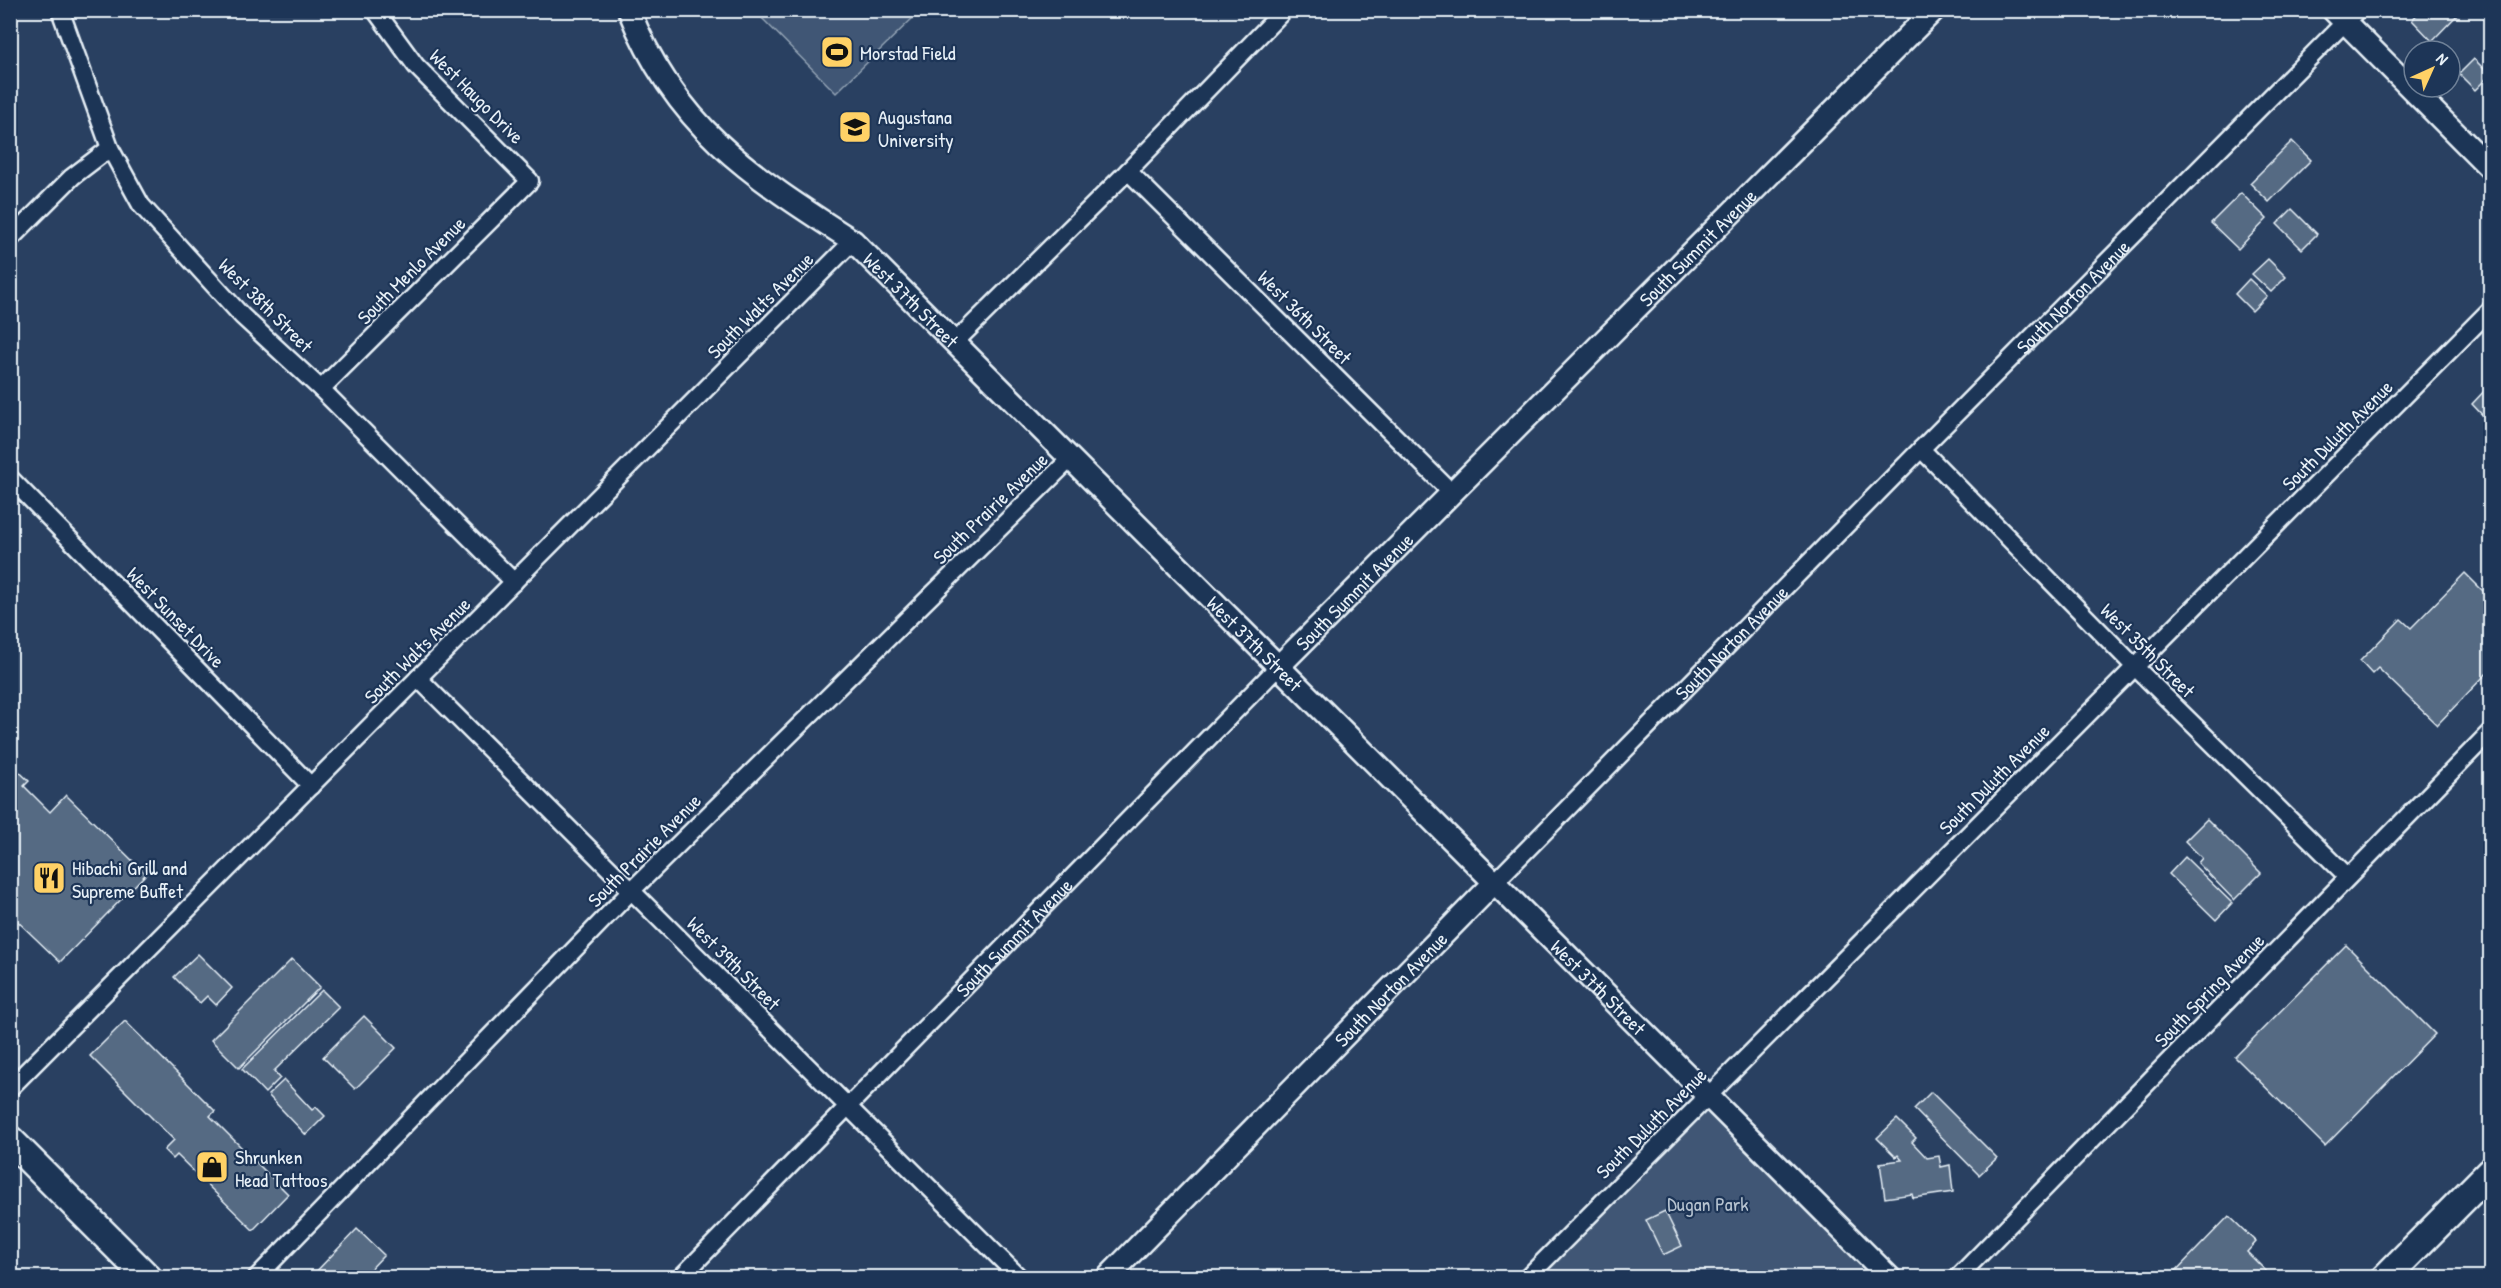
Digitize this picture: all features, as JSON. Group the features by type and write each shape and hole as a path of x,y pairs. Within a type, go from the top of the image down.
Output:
{"main road":[{"path":"10,1140 147,1278"},
{"path":"2385,1278 2490,1172"}],"street":[{"name":"West 38th Street","path":"60,10 110,148 141,205 242,316 321,388 514,582"},
{"name":"West Haugo Drive","path":"375,10 416,66 530,181"},
{"name":"West 37th Street","path":"629,10 655,66 678,100 708,134 740,164 773,190 853,242 1890,1278"},
{"path":"955,342 1128,171 1284,10"},
{"name":"South Summit Avenue","path":"680,1278 1279,666 1934,10"},
{"path":"2345,15 2490,168"},
{"name":"South Norton Avenue","path":"1107,1278 2345,15"},
{"path":"10,239 72,177 110,148"},
{"name":"West 36th Street","path":"1128,171 1452,492"},
{"name":"South Menlo Avenue","path":"321,388 530,181"},
{"name":"South Walts Avenue","path":"10,1088 853,242"},
{"name":"South Duluth Avenue","path":"1527,1278 2490,310"},
{"name":"West 35th Street","path":"1921,448 2135,667 2348,877"},
{"name":"South Prairie Avenue","path":"256,1278 632,890 1070,459"},
{"name":"West Sunset Drive","path":"10,478 311,786"},
{"name":"West 39th Street","path":"418,678 1020,1278"},
{"name":"South Spring Avenue","path":"1957,1278 2490,732"}],"green space":[{"name":"Morstad Field","path":"755,11 920,11 836,93"},
{"name":"Dugan Park","path":"1708,1095 1890,1278 1527,1278"}],"building":[{"path":"2421,10 2462,10 2434,39 2430,39 2412,20"},
{"path":"2474,59 2490,75 2475,90 2462,77 2462,71"},
{"path":"2292,141 2311,160 2269,202 2250,183"},
{"path":"2241,193 2267,219 2238,249 2211,223"},
{"path":"2292,209 2317,234 2302,249 2277,224"},
{"path":"2268,259 2286,277 2271,292 2252,274"},
{"path":"2249,279 2267,296 2252,311 2235,294"},
{"path":"2490,385 2490,423 2472,404"},
{"path":"2465,573 2490,598 2490,670 2437,725 2378,668 2372,674 2360,661 2401,619 2411,628"},
{"path":"10,763 29,781 24,786 50,812 66,795 146,874 60,962 10,914"},
{"path":"2207,819 2261,873 2234,900 2198,863 2202,858 2185,841"},
{"path":"2185,857 2232,903 2216,920 2169,874"},
{"path":"2346,945 2435,1034 2325,1146 2235,1057"},
{"path":"198,954 232,988 216,1005 207,996 200,1003 174,977"},
{"path":"292,959 320,987 239,1068 211,1040"},
{"path":"322,990 339,1007 274,1071 280,1078 265,1093 242,1069"},
{"path":"364,1016 396,1048 355,1089 323,1057"},
{"path":"125,1021 215,1111 210,1116 288,1194 253,1230 177,1155 173,1159 164,1150 174,1140 90,1056"},
{"path":"284,1080 312,1110 316,1107 325,1116 306,1135 268,1095"},
{"path":"1931,1092 1997,1158 1979,1175 1914,1109"},
{"path":"1897,1119 1916,1138 1912,1142 1927,1158 1939,1156 1941,1167 1950,1165 1953,1192 1913,1198 1912,1194 1885,1198 1880,1163 1902,1160 1877,1138"},
{"path":"1665,1211 1682,1246 1663,1255 1646,1220"},
{"path":"2229,1216 2256,1242 2247,1252 2273,1278 2169,1278"},
{"path":"357,1229 384,1255 362,1278 310,1278"}],"place":[{"name":"Morstad Field","path":"837,52"},
{"name":"Augustana University","path":"855,127"},
{"name":"Hibachi Grill and Supreme Buffet","path":"49,878"},
{"name":"Shrunken Head Tattoos","path":"212,1167"}]}
